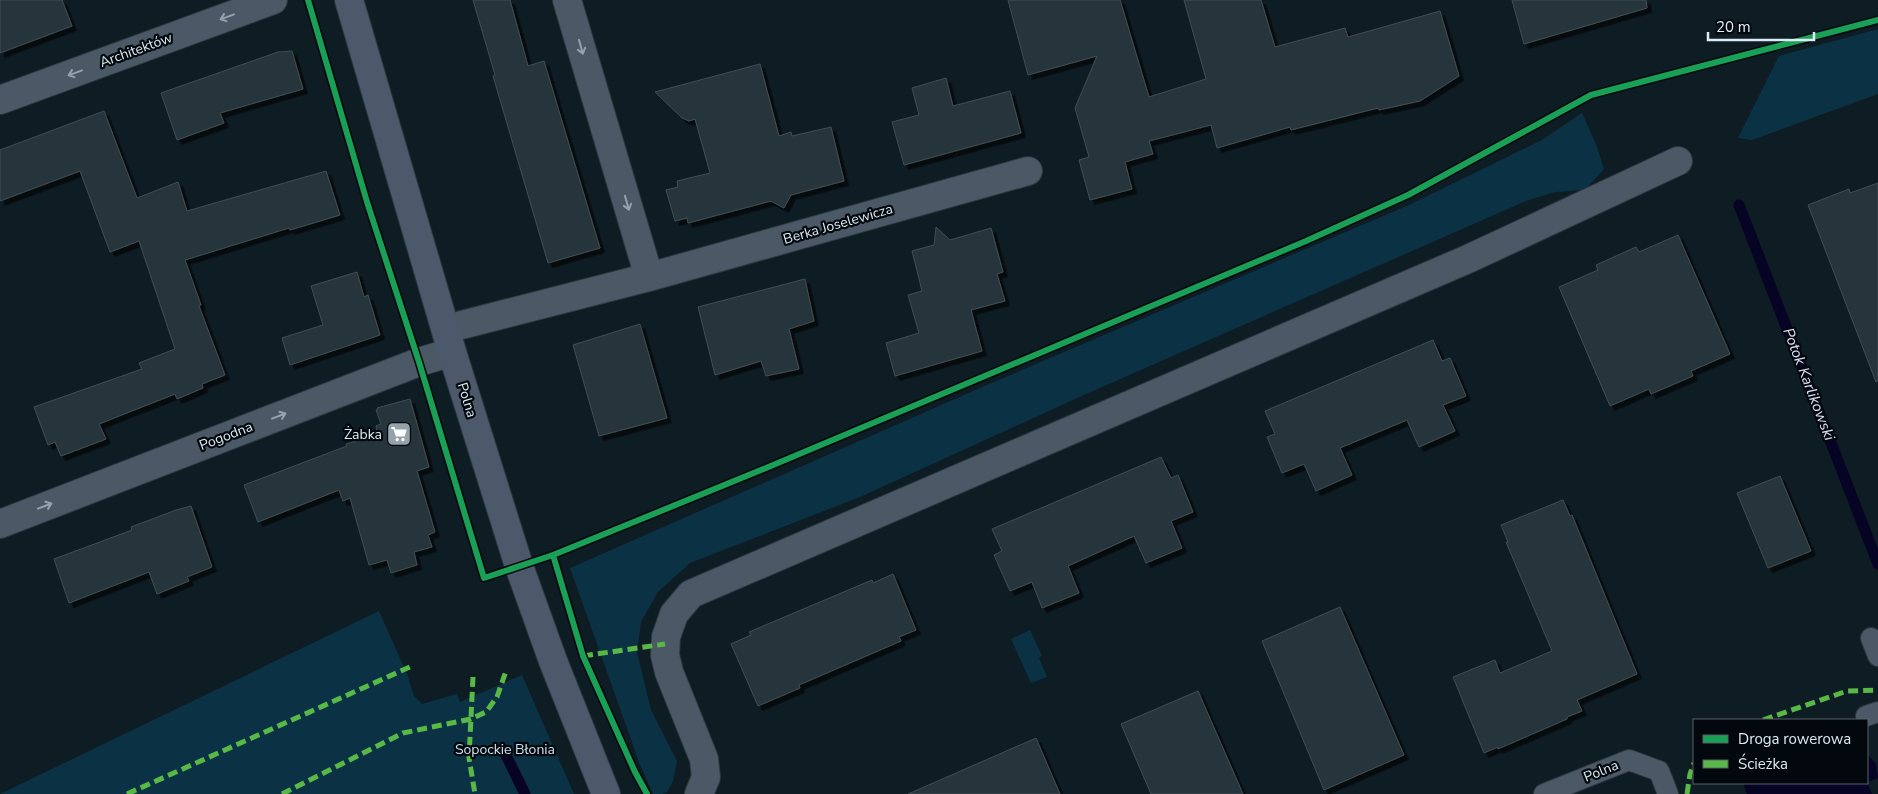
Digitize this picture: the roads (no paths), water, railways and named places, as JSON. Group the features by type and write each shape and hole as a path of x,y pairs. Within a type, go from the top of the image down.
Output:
{"street":[{"name":"Architektów","path":"0,100 273,0"},
{"name":"Polna","path":"349,0 449,340 522,575 553,661 606,794"},
{"path":"568,0 649,277"},
{"path":"699,794 706,778 704,759 669,672 665,655 666,637 674,614 691,594 1468,259 1678,161"},
{"name":"Berka Joselewicza","path":"449,340 649,277 1028,171"},
{"name":"Pogodna","path":"0,524 419,362 449,340"}],"lane":[{"path":"1871,638 1878,656"},
{"name":"Polna","path":"1544,794 1630,760 1659,771 1668,794"}],"waterway":[{"name":"Potok Karlikowski","path":"1739,205 1878,564"},
{"path":"503,749 525,794"}],"place":[{"name":"Żabka","path":"399,434"}],"park label":[{"name":"Sopockie Błonia","path":"505,749"}]}
